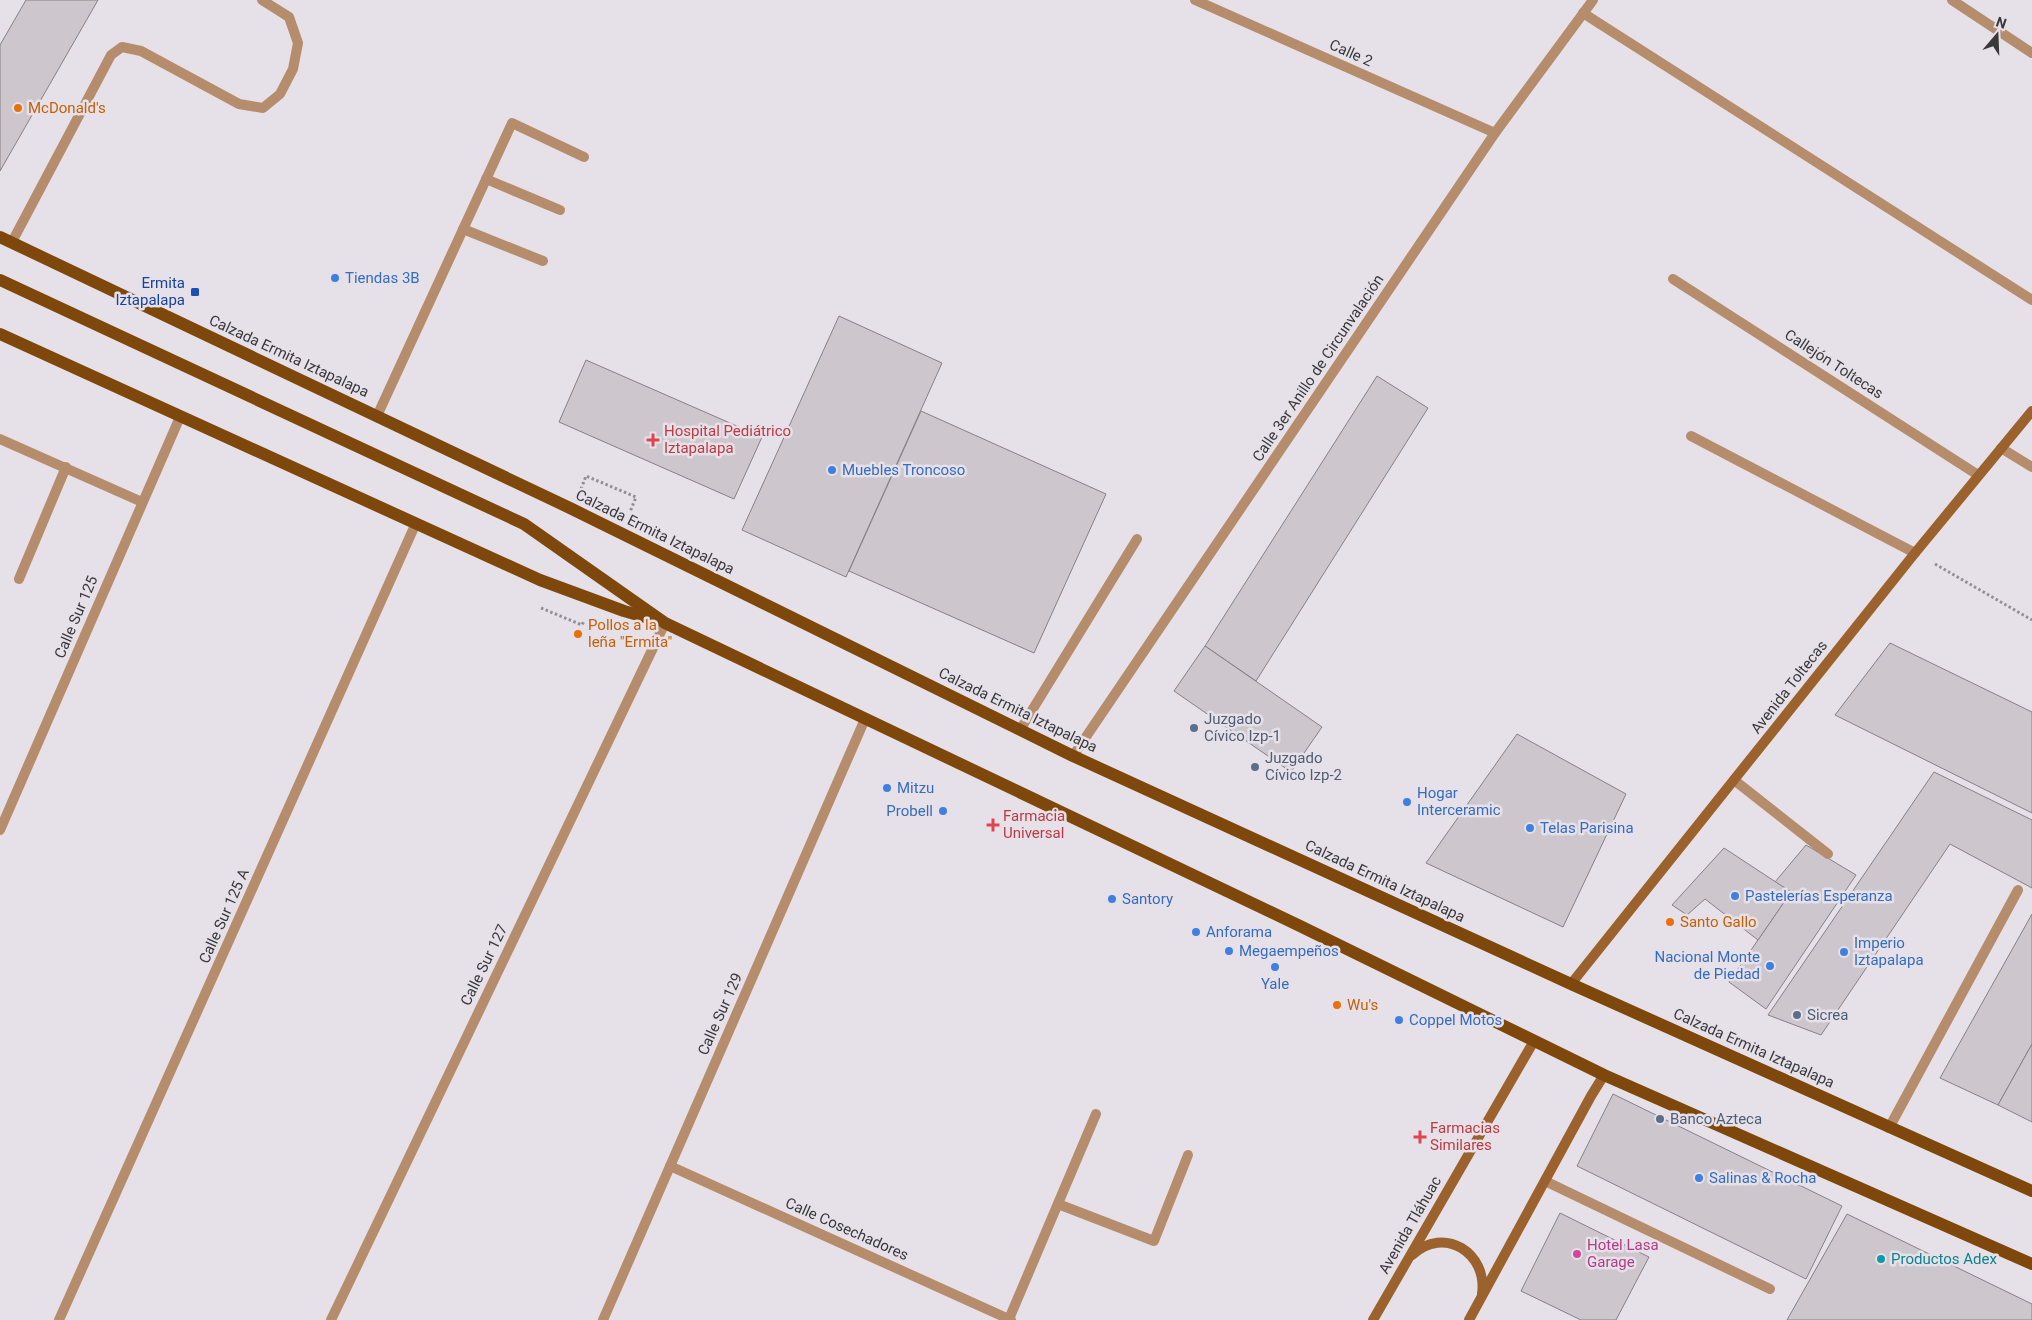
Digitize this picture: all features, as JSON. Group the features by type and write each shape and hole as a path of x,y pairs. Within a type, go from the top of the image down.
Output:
{"main road":[{"name":"Calzada Ermita Iztapalapa","path":"0,237 581,513 1073,756 1571,984 2032,1191"},
{"path":"0,280 524,524 665,622 865,719 1300,926 1604,1075 2032,1264"},
{"path":"0,334 540,580 624,611 665,622"}],"street":[{"path":"12,242 111,55 122,47 141,51 239,104 262,108 280,94 293,69 298,42 289,16 262,0"},
{"name":"Calle 2","path":"1195,0 1495,133"},
{"name":"Calle 3er Anillo de Circunvalación","path":"1073,756 1495,133 1593,0"},
{"path":"1952,0 2032,53"},
{"path":"1583,13 2032,300"},
{"path":"377,416 512,123 584,157"},
{"path":"486,179 560,210"},
{"path":"463,228 543,261"},
{"name":"Callejón Toltecas","path":"1673,279 1978,475"},
{"name":"Avenida Toltecas","path":"1571,984 1915,553 2032,411"},
{"name":"Calle Sur 125","path":"0,830 180,417"},
{"path":"1691,436 1915,553"},
{"path":"0,439 142,502"},
{"path":"2001,448 2032,467"},
{"path":"19,579 66,467"},
{"name":"Calle Sur 125 A","path":"59,1320 416,523"},
{"path":"1020,730 1137,539"},
{"name":"Calle Sur 127","path":"331,1320 665,622"},
{"name":"Calle Sur 129","path":"603,1320 865,719"},
{"path":"1734,780 1828,854"},
{"path":"1889,1128 2018,890"},
{"name":"Avenida Tláhuac","path":"1373,1320 1534,1041"},
{"path":"1468,1320 1482,1298 1590,1096 1604,1075"},
{"path":"1010,1320 1096,1114"},
{"path":"1058,1204 1154,1242 1188,1155"},
{"name":"Calle Cosechadores","path":"670,1166 1010,1320"},
{"path":"1545,1181 1770,1289"},
{"path":"1408,1259 1418,1249 1432,1243 1446,1243 1460,1247 1470,1254 1482,1274 1482,1298"}],"path":[{"path":"586,476 636,497"},
{"path":"1915,553 2032,620"},
{"path":"538,607 582,625"}],"building":[{"name":"McDonald's","path":"26,0 98,0 0,171 0,45"},
{"name":"Muebles Troncoso","path":"839,316 942,363 846,577 742,530"},
{"path":"586,360 762,437 734,499 559,422"},
{"path":"1377,376 1428,408 1256,681 1205,646"},
{"path":"921,411 1106,494 1034,653 849,571"},
{"path":"1890,643 2032,712 2032,813 1835,715"},
{"path":"1205,646 1322,727 1291,772 1174,691"},
{"name":"Telas Parisina","path":"1517,734 1626,794 1563,927 1426,863"},
{"name":"Imperio Iztapalapa","path":"1934,772 2032,820 2032,888 1950,844 1821,1035 1768,1015"},
{"path":"1806,845 1856,875 1766,1009 1729,982 1791,892 1775,882"},
{"name":"Pastelerías Esperanza","path":"1724,848 1791,892 1758,940 1705,899 1687,915 1672,905"},
{"path":"2032,914 2032,1044 1998,1105 1940,1078"},
{"path":"2032,1044 2032,1122 1998,1105"},
{"path":"1613,1094 1842,1206 1806,1279 1577,1166"},
{"path":"1560,1213 1649,1257 1616,1320 1581,1320 1521,1291"},
{"name":"Productos Adex","path":"1847,1214 2032,1304 2032,1320 1787,1320"}],"place":[{"name":"McDonald's","path":"18,108"},
{"name":"Tiendas 3B","path":"335,278"},
{"name":"Ermita Iztapalapa","path":"195,292"},
{"name":"Hospital Pediátrico Iztapalapa","path":"653,440"},
{"name":"Muebles Troncoso","path":"832,470"},
{"name":"Pollos a la leña \"Ermita\"","path":"578,634"},
{"name":"Juzgado Cívico Izp-1","path":"1194,728"},
{"name":"Juzgado Cívico Izp-2","path":"1255,767"},
{"name":"Mitzu","path":"887,788"},
{"name":"Hogar Interceramic","path":"1407,802"},
{"name":"Probell","path":"943,811"},
{"name":"Farmacia Universal","path":"993,825"},
{"name":"Telas Parisina","path":"1530,828"},
{"name":"Pastelerías Esperanza","path":"1735,896"},
{"name":"Santory","path":"1112,899"},
{"name":"Santo Gallo","path":"1670,922"},
{"name":"Anforama","path":"1196,932"},
{"name":"Megaempeños","path":"1229,951"},
{"name":"Imperio Iztapalapa","path":"1844,952"},
{"name":"Nacional Monte de Piedad","path":"1770,966"},
{"name":"Yale","path":"1275,967"},
{"name":"Wu's","path":"1337,1005"},
{"name":"Sicrea","path":"1797,1015"},
{"name":"Coppel Motos","path":"1399,1020"},
{"name":"Banco Azteca","path":"1660,1119"},
{"name":"Farmacias Similares","path":"1420,1137"},
{"name":"Salinas & Rocha","path":"1699,1178"},
{"name":"Hotel Lasa Garage","path":"1577,1254"},
{"name":"Productos Adex","path":"1881,1259"}]}
